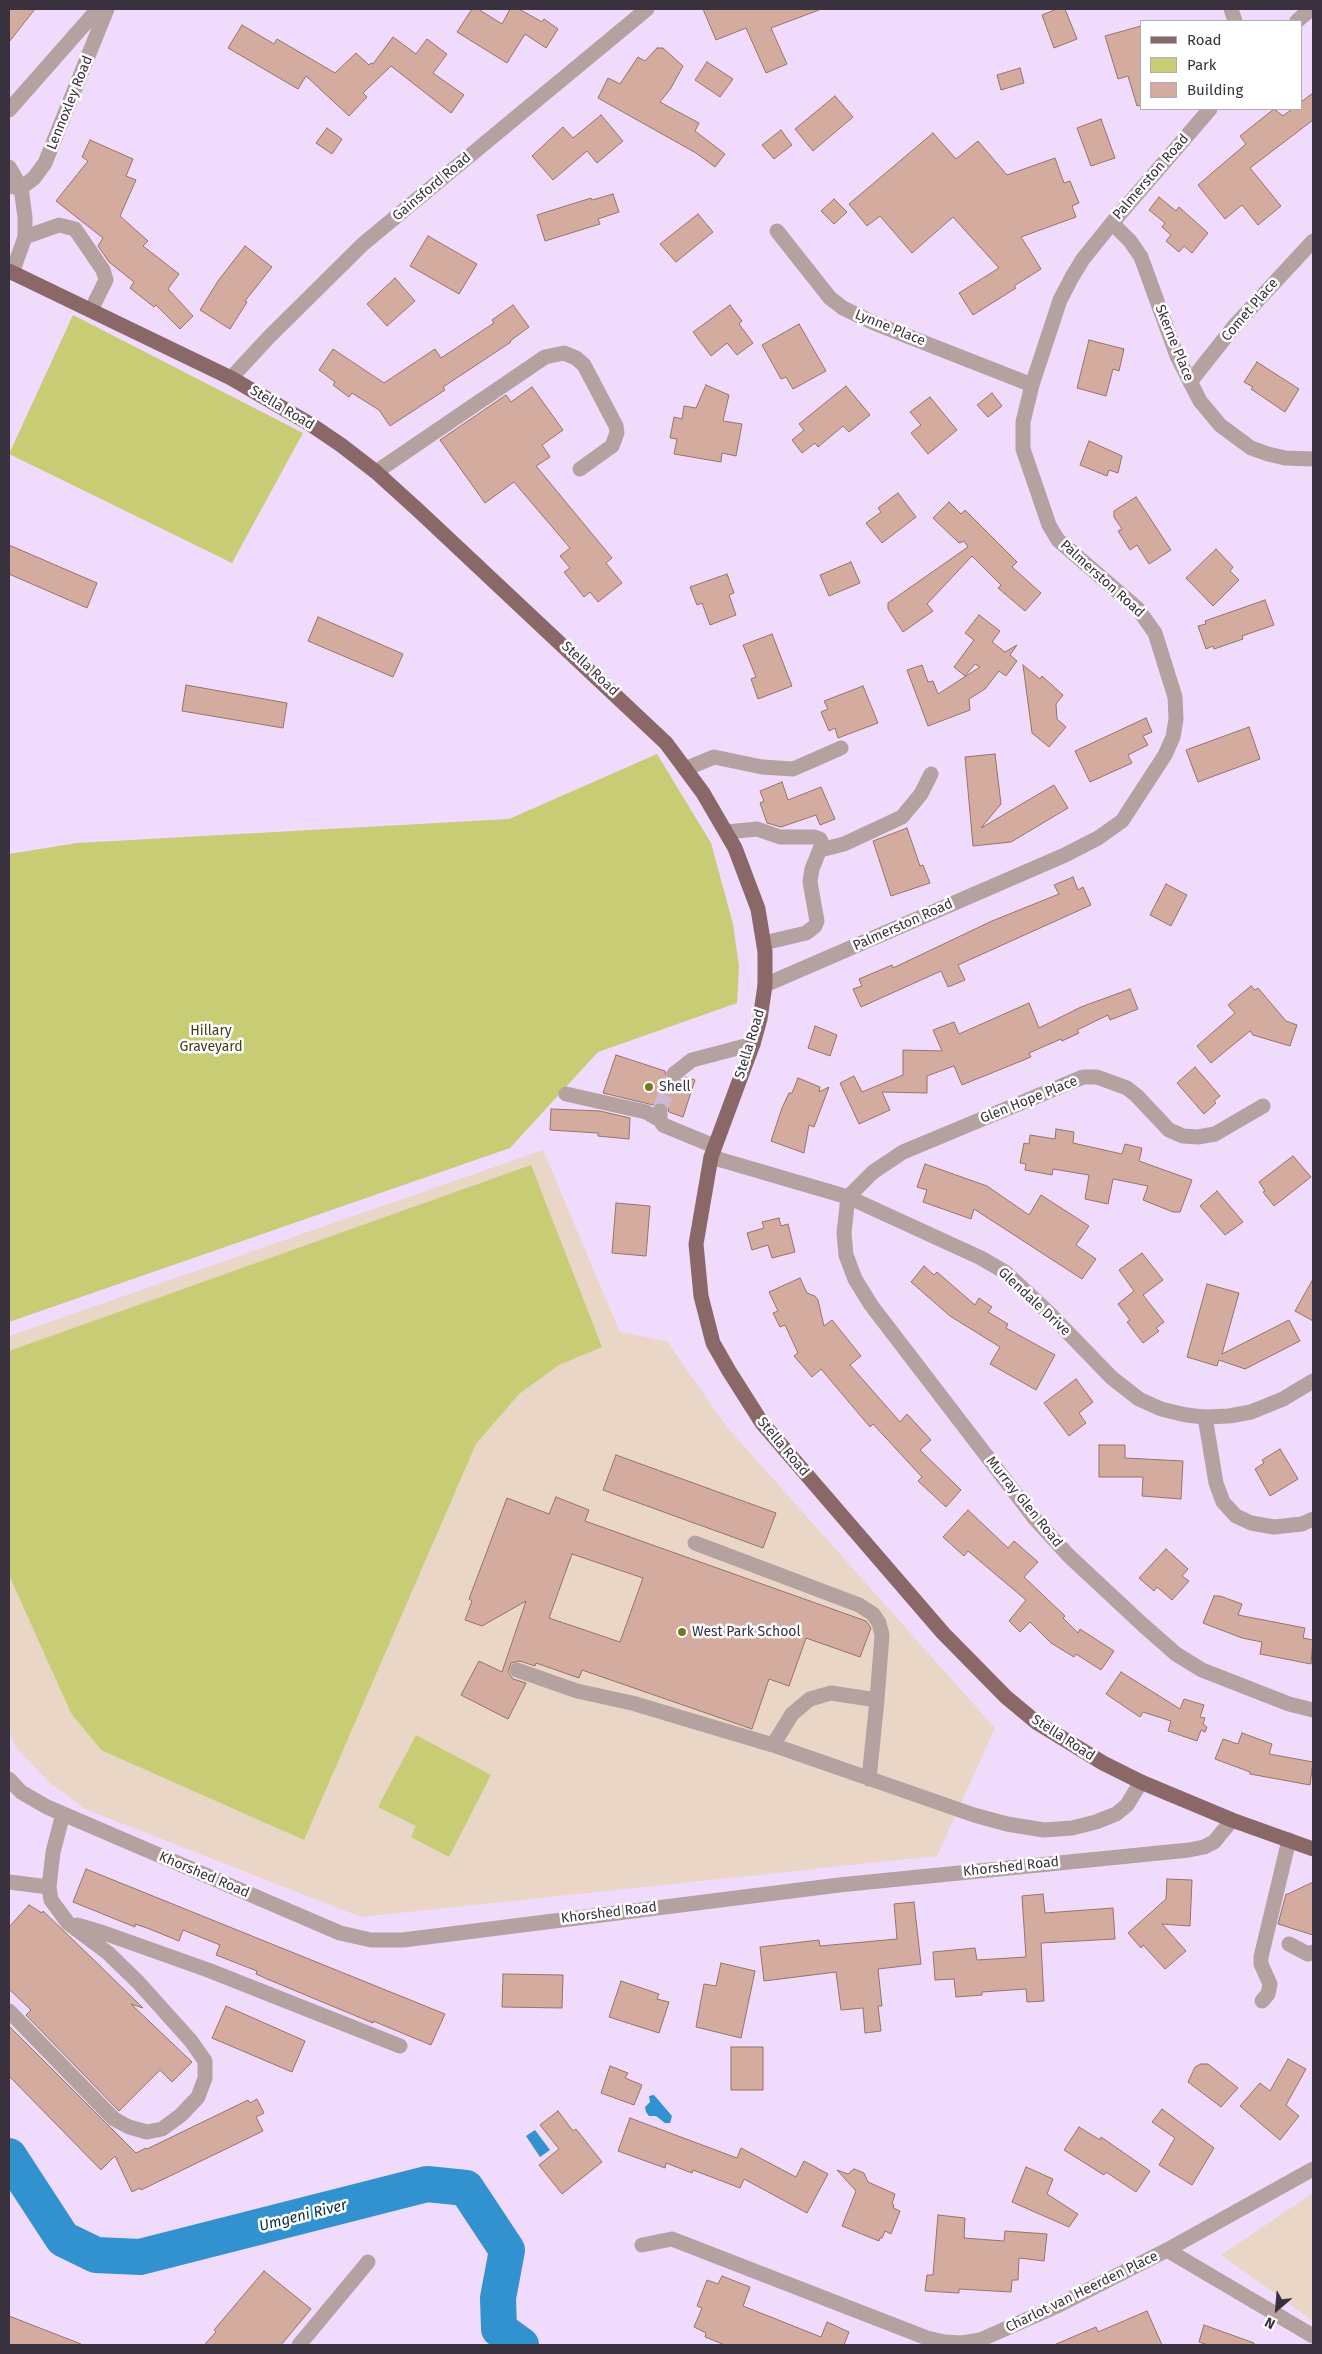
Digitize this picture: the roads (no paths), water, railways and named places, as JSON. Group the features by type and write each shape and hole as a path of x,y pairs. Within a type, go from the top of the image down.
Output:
{"main road":[{"name":"Stella Road","path":"11,272 231,378 310,424 376,472 627,704 666,743 727,832 758,909 764,943 765,985 760,1019 753,1044 712,1152 696,1244 701,1296 713,1342 762,1423 944,1633 1006,1697 1036,1722 1066,1741 1141,1782 1232,1820 1313,1849"}],"street":[{"name":"Lennoxley Road","path":"9,110 98,9"},
{"name":"Lennoxley Road","path":"15,187 34,178 45,164 107,9"},
{"name":"Gainsford Road","path":"231,378 268,338 363,244 647,9"},
{"path":"1298,20 1311,9"},
{"name":"Palmerston Road","path":"765,985 1065,855 1098,838 1122,821 1165,755 1173,737 1176,719 1175,698 1155,633 1138,609 1058,540 1049,525 1023,449 1023,422 1032,385 1060,300 1083,259 1209,110"},
{"path":"9,167 25,237 11,272"},
{"name":"Skerne Place","path":"1112,223 1130,241 1141,257 1177,356 1200,401 1215,419 1234,438 1251,448 1285,458 1313,458"},
{"path":"25,237 59,225 75,229 103,270 106,280 91,310"},
{"name":"Lynne Place","path":"777,232 830,298 843,308 874,323 1032,385"},
{"name":"Comet Place","path":"1190,382 1236,324 1313,241"},
{"path":"376,472 545,357 564,353 576,358 584,365 616,426 617,433 612,446 580,469"},
{"path":"685,769 714,757 762,767 793,769 841,748"},
{"path":"820,850 844,844 902,817 921,794 931,774"},
{"path":"727,832 757,829 780,837 814,837 820,840 822,844 812,869 810,882 817,921 815,926 806,933 764,943"},
{"path":"674,1074 692,1060 753,1044"},
{"name":"Glen Hope Place","path":"848,1197 873,1172 903,1152 1083,1078 1097,1077 1127,1088 1169,1130 1183,1136 1198,1137 1215,1134 1263,1106"},
{"name":"Glendale Drive","path":"566,1094 660,1114 672,1130 712,1152 848,1197 949,1242 1006,1272 1112,1378 1139,1399 1161,1409 1205,1417 1229,1416 1251,1412 1283,1398 1313,1381"},
{"name":"Murray Glen Road","path":"848,1197 844,1232 846,1255 855,1279 871,1305 1035,1519 1068,1555 1176,1654 1202,1670 1224,1680 1289,1704 1313,1710"},
{"path":"1205,1417 1216,1483 1223,1502 1236,1516 1251,1523 1274,1527 1302,1524 1313,1519"},
{"path":"695,1543 858,1605 873,1614 879,1622 882,1634 869,1779"},
{"path":"517,1670 577,1691 632,1703 773,1745 974,1815 1044,1830 1072,1828 1116,1814 1128,1805 1141,1782"},
{"path":"773,1745 792,1714 810,1699 831,1693 877,1700"},
{"name":"Khorshed Road","path":"9,1779 21,1792 63,1814 340,1933 372,1940 403,1940 839,1884 1189,1850 1204,1847 1214,1842 1232,1820"},
{"path":"9,2011 114,2119 129,2127 147,2132 162,2129 181,2115 198,2096 205,2078 205,2061 191,2041 138,1982 108,1953 68,1923 51,1900 50,1887 53,1852 63,1814"},
{"path":"1262,2001 1268,1994 1270,1984 1261,1964 1261,1956 1289,1840"},
{"path":"9,1882 50,1887"},
{"path":"68,1923 104,1933 208,1970 400,2046"},
{"path":"1290,1944 1308,1954 1313,1952"},
{"name":"Charlot van Heerden Place","path":"642,2245 672,2239 925,2342 980,2340 1055,2307 1167,2250 1313,2169"},
{"path":"1167,2250 1313,2336"},
{"path":"299,2345 368,2262"}],"water":[{"path":"654,2095 672,2116 670,2123 665,2123 656,2116 649,2116 646,2112 645,2107 650,2102 649,2096"},
{"path":"535,2130 550,2150 540,2157 526,2136"}],"waterway":[{"name":"Umgeni River","path":"9,2156 63,2239 96,2255 140,2257 427,2184 466,2188 507,2250 498,2298 499,2329 521,2345"}],"tunnel":[{"path":"660,1109 674,1074"}],"place":[{"name":"Shell","path":"649,1087"},
{"name":"West Park School","path":"682,1632"}],"park label":[{"name":"Hillary Graveyard","path":"211,1040"}]}
